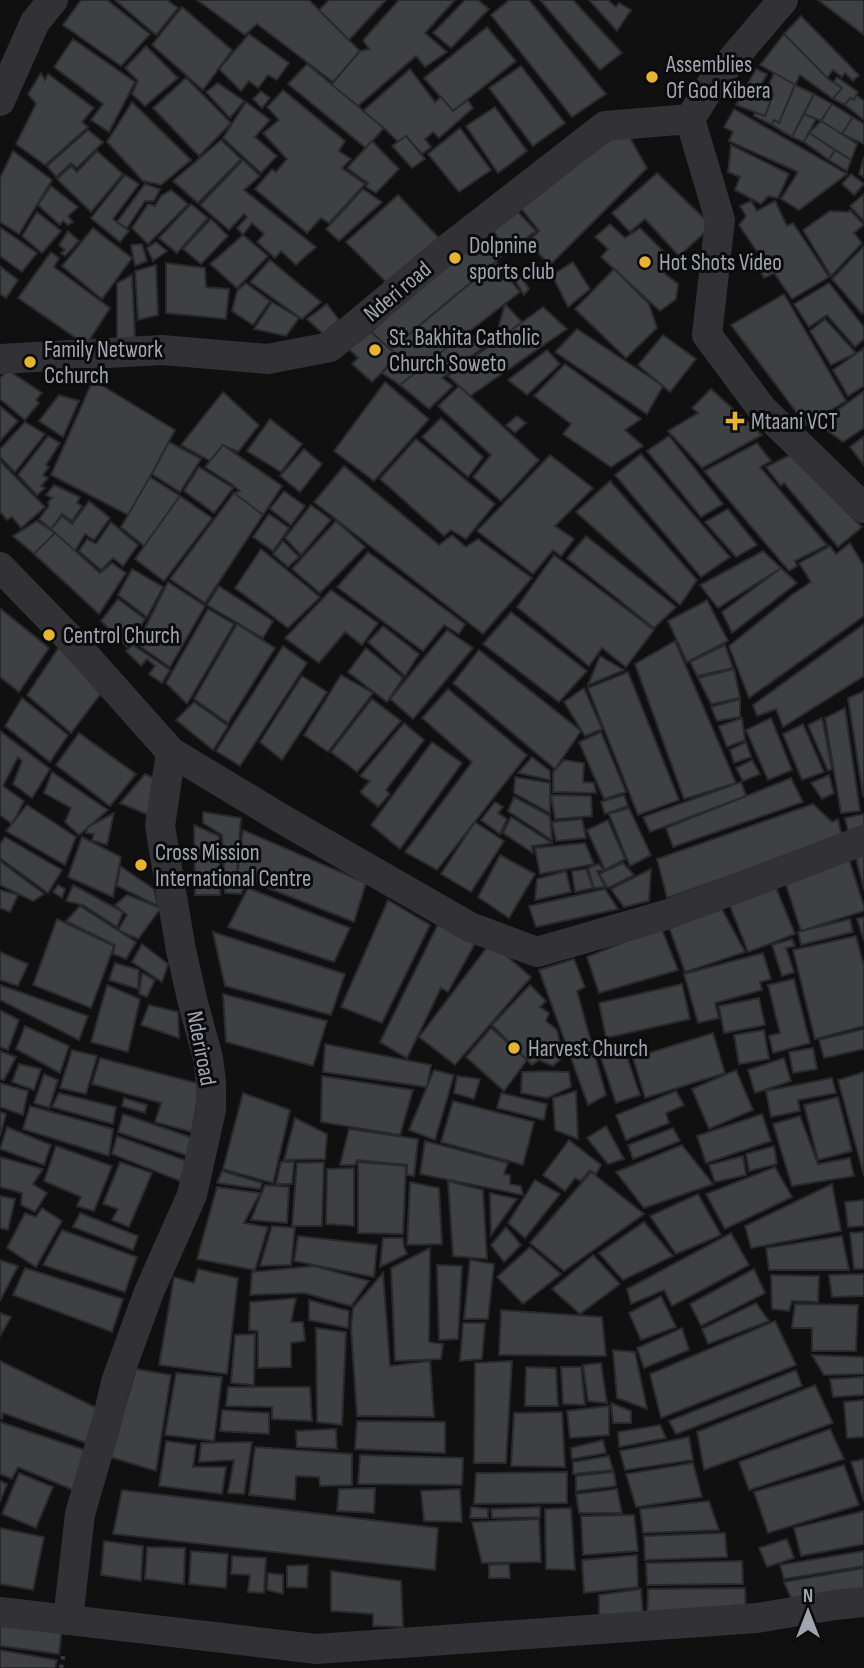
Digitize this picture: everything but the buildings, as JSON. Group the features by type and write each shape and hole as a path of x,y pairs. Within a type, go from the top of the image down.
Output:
{"street":[{"path":"0,101 35,22 53,0"},
{"path":"783,0 713,82 690,119 720,220 707,335 762,409 864,508"},
{"name":"Nderi road","path":"0,359 162,350 268,359 330,347 447,249 605,126 690,119"},
{"path":"0,567 74,643 172,752 282,819 470,926 537,952 669,914 864,840"},
{"name":"Nderiroad","path":"68,1620 80,1514 116,1381 149,1292 192,1195 211,1110 208,1058 181,950 160,826 172,752"},
{"path":"0,1612 316,1649 757,1618 864,1602"}],"place":[{"name":"Assemblies Of God Kibera","path":"652,77"},
{"name":"Dolpnine sports club","path":"455,258"},
{"name":"Hot Shots Video","path":"645,262"},
{"name":"St. Bakhita Catholic Church Soweto","path":"375,350"},
{"name":"Family Network Cchurch","path":"30,362"},
{"name":"Mtaani VCT","path":"735,421"},
{"name":"Centrol Church","path":"49,635"},
{"name":"Cross Mission International Centre","path":"141,865"},
{"name":"Harvest Church","path":"514,1048"}]}
